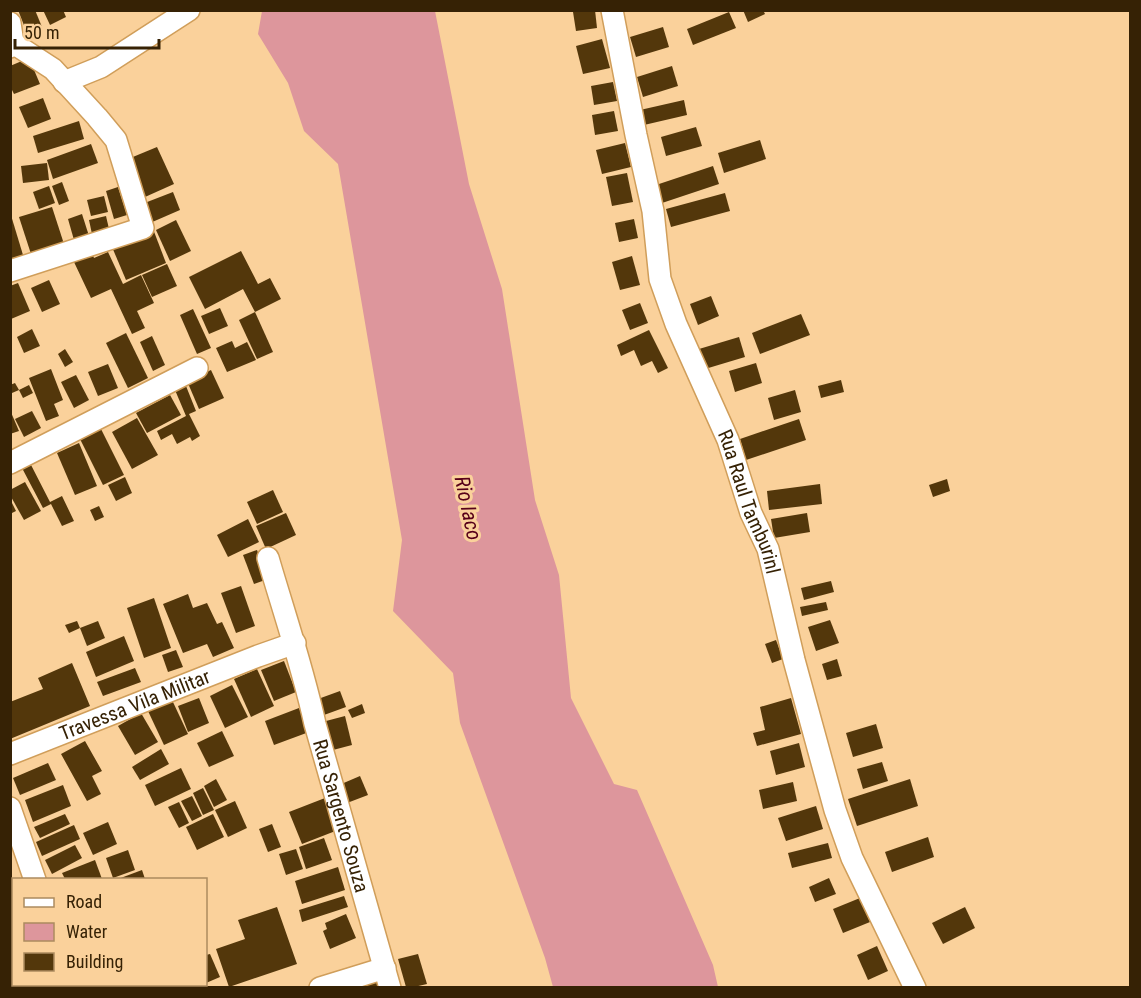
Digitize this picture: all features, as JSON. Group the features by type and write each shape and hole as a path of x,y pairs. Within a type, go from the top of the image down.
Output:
{"street":[{"path":"64,82 100,67 189,10"},
{"name":"Rua Raul Tamburinl","path":"612,10 653,211 660,279 676,324 728,440 751,513 768,549 794,660 835,810 852,858 915,987"},
{"path":"10,271 143,228 116,140 53,69 11,38"},
{"path":"10,463 197,368"},
{"name":"Rua Sargento Souza","path":"268,558 295,644 315,724 387,978"},
{"name":"Travessa Vila Militar","path":"10,754 258,656 295,644"},
{"path":"10,808 35,878"},
{"path":"320,987 387,978"},
{"path":"65,987 72,986"}],"water":[{"name":"Rio Iaco","path":"262,11 435,11 469,184 502,289 535,500 559,575 571,698 614,784 637,790 713,965 718,987 553,987 545,958 460,723 453,673 393,611 402,540 338,164 304,131 288,83 258,34"}],"building":[{"path":"18,10 35,10 42,27 27,33"},
{"path":"43,10 63,10 66,17 50,25"},
{"path":"595,10 597,28 576,31 573,12"},
{"path":"743,10 763,10 765,14 748,22"},
{"path":"729,12 736,28 693,45 687,29"},
{"path":"663,27 669,47 636,57 630,37"},
{"path":"602,39 610,68 583,74 576,46"},
{"path":"29,58 40,84 14,94 10,86 10,66"},
{"path":"672,66 678,86 643,97 637,77"},
{"path":"613,82 617,101 594,105 591,86"},
{"path":"43,98 51,119 28,128 19,107"},
{"path":"684,100 687,115 644,125 640,110"},
{"path":"614,111 618,131 595,135 592,115"},
{"path":"79,121 84,139 38,153 33,136"},
{"path":"696,127 702,146 666,156 661,137"},
{"path":"760,140 766,159 724,173 718,153"},
{"path":"625,143 631,167 602,174 596,150"},
{"path":"91,144 98,163 53,179 47,160"},
{"path":"157,147 174,184 145,197 128,159"},
{"path":"47,163 49,180 23,183 21,166"},
{"path":"713,166 719,184 662,203 656,185"},
{"path":"627,173 633,202 612,206 606,177"},
{"path":"62,182 69,201 59,205 52,186"},
{"path":"49,186 55,203 39,209 33,192"},
{"path":"118,187 127,215 114,219 106,191"},
{"path":"173,192 180,210 150,223 142,204"},
{"path":"725,193 730,211 671,227 666,209"},
{"path":"104,196 108,212 91,216 87,200"},
{"path":"52,207 64,244 31,254 19,217"},
{"path":"10,212 23,255 10,259"},
{"path":"82,214 89,236 74,240 68,219"},
{"path":"106,216 109,229 92,234 89,220"},
{"path":"634,219 638,238 619,242 615,223"},
{"path":"176,220 191,251 170,261 156,230"},
{"path":"153,229 166,263 126,280 112,247"},
{"path":"241,251 258,284 270,278 281,299 255,312 243,289 205,309 189,277"},
{"path":"108,252 123,284 141,275 154,303 137,311 145,328 132,334 111,289 91,298 74,262 92,253 94,258"},
{"path":"632,256 640,285 620,290 612,262"},
{"path":"167,264 177,286 152,297 142,275"},
{"path":"49,280 60,304 42,312 31,288"},
{"path":"18,283 30,311 11,319 10,286"},
{"path":"711,296 719,316 698,325 690,304"},
{"path":"640,303 648,323 630,330 622,310"},
{"path":"220,308 228,326 209,334 201,316"},
{"path":"193,309 211,348 197,354 180,315"},
{"path":"255,312 273,352 257,359 239,320"},
{"path":"801,314 810,335 760,354 752,333"},
{"path":"32,329 40,346 24,353 17,337"},
{"path":"649,330 668,368 658,373 652,361 641,366 634,350 621,356 617,345"},
{"path":"126,333 148,378 128,388 106,343"},
{"path":"152,336 165,365 153,371 140,342"},
{"path":"739,337 745,357 705,369 699,349"},
{"path":"232,341 235,348 247,342 256,360 227,372 216,348"},
{"path":"65,349 73,362 65,367 58,354"},
{"path":"756,363 762,383 735,392 729,371"},
{"path":"108,364 118,388 98,396 88,372"},
{"path":"51,369 63,400 54,404 59,416 46,421 29,378"},
{"path":"211,370 224,398 199,409 187,381"},
{"path":"76,375 89,400 74,408 61,382"},
{"path":"841,380 844,392 821,398 818,386"},
{"path":"15,383 19,390 12,393 10,385"},
{"path":"29,385 33,393 23,398 19,390"},
{"path":"186,386 196,411 189,414 200,436 192,441 190,437 177,444 172,434 161,440 157,431 186,416 175,390"},
{"path":"795,390 801,412 774,420 768,398"},
{"path":"170,395 181,415 147,433 136,413"},
{"path":"10,410 19,431 10,434"},
{"path":"32,411 41,428 24,437 15,419"},
{"path":"137,418 158,455 132,469 112,432"},
{"path":"799,419 806,440 746,460 740,439"},
{"path":"101,429 124,475 103,485 80,439"},
{"path":"79,443 97,486 75,495 57,453"},
{"path":"30,463 50,502 62,496 74,521 62,526 51,504 43,508 22,468"},
{"path":"125,477 132,493 116,501 108,485"},
{"path":"947,479 950,491 933,497 929,485"},
{"path":"25,482 41,511 24,520 10,495 10,490"},
{"path":"820,484 822,504 769,510 767,491"},
{"path":"273,490 283,512 257,524 247,502"},
{"path":"10,499 16,511 10,514"},
{"path":"99,506 104,517 95,521 90,510"},
{"path":"286,513 296,535 266,549 256,526"},
{"path":"807,513 810,532 774,538 771,519"},
{"path":"248,519 259,542 228,557 217,535"},
{"path":"257,550 268,579 254,584 243,555"},
{"path":"831,581 834,592 804,600 801,588"},
{"path":"241,586 255,626 236,633 221,593"},
{"path":"188,594 193,608 207,603 217,624 222,622 234,648 213,657 207,644 183,653 163,604"},
{"path":"154,598 171,648 144,658 127,608"},
{"path":"826,602 828,610 802,616 800,607"},
{"path":"830,620 839,643 816,651 808,627"},
{"path":"77,621 80,628 69,633 65,625"},
{"path":"98,621 105,638 87,646 80,628"},
{"path":"124,636 134,661 96,677 86,652"},
{"path":"776,640 783,659 772,663 765,644"},
{"path":"176,650 183,667 168,672 162,655"},
{"path":"837,659 842,676 827,680 822,664"},
{"path":"284,661 296,692 274,701 261,670"},
{"path":"72,663 90,706 10,739 10,702 43,689 38,678"},
{"path":"135,668 141,682 103,696 97,682"},
{"path":"257,669 274,706 251,717 234,679"},
{"path":"232,685 248,717 225,728 210,696"},
{"path":"340,691 346,707 324,715 318,699"},
{"path":"199,698 209,723 188,732 178,706"},
{"path":"791,698 801,734 757,746 753,733 765,730 760,707"},
{"path":"172,700 188,734 164,745 148,711"},
{"path":"362,704 365,713 352,718 348,710"},
{"path":"299,708 309,732 274,745 265,721"},
{"path":"141,713 158,742 135,755 118,726"},
{"path":"345,716 352,745 333,750 326,721"},
{"path":"876,724 883,748 853,757 846,733"},
{"path":"222,731 234,756 209,767 197,743"},
{"path":"85,741 102,771 92,776 101,794 87,801 61,754"},
{"path":"799,743 805,767 776,775 770,751"},
{"path":"161,749 169,764 140,780 132,767"},
{"path":"882,762 888,781 863,789 857,769"},
{"path":"48,763 56,780 20,795 13,778"},
{"path":"181,768 191,789 155,806 145,785"},
{"path":"360,776 368,795 347,803 339,785"},
{"path":"216,779 227,800 214,807 204,786"},
{"path":"910,779 918,806 857,826 848,799"},
{"path":"793,782 797,801 763,809 759,790"},
{"path":"63,785 71,806 33,822 25,800"},
{"path":"203,788 214,810 203,815 193,793"},
{"path":"192,796 202,816 192,821 181,801"},
{"path":"325,798 338,830 302,844 289,812"},
{"path":"235,801 247,828 228,837 215,810"},
{"path":"179,802 189,823 179,828 168,807"},
{"path":"816,806 823,829 786,841 778,818"},
{"path":"65,814 70,824 40,838 34,827"},
{"path":"213,814 224,837 197,850 186,827"},
{"path":"108,822 117,844 93,855 83,833"},
{"path":"272,824 281,847 268,852 259,829"},
{"path":"74,825 80,839 42,856 36,842"},
{"path":"928,837 934,857 892,872 885,852"},
{"path":"324,838 332,860 306,869 299,847"},
{"path":"828,843 832,858 792,868 788,853"},
{"path":"75,845 82,858 52,874 45,860"},
{"path":"296,849 303,869 286,875 279,854"},
{"path":"128,850 135,870 113,878 106,858"},
{"path":"95,860 102,878 64,878 62,873"},
{"path":"338,867 345,890 302,904 295,881"},
{"path":"142,870 145,878 121,878"},
{"path":"829,878 836,894 815,902 809,887"},
{"path":"344,896 348,907 302,922 299,910"},
{"path":"860,898 870,922 843,933 833,909"},
{"path":"277,907 297,964 229,987 216,949 245,939 238,920"},
{"path":"965,907 975,928 943,944 932,923"},
{"path":"346,914 356,938 330,949 323,931 327,929 325,923"},
{"path":"877,946 888,971 868,980 857,955"},
{"path":"210,954 220,977 207,983 207,955"},
{"path":"418,954 427,984 406,987 398,959"},
{"path":"376,981 379,987 356,987"},
{"path":"82,986 106,986 103,987"},
{"path":"133,986 197,987 133,987"}]}
